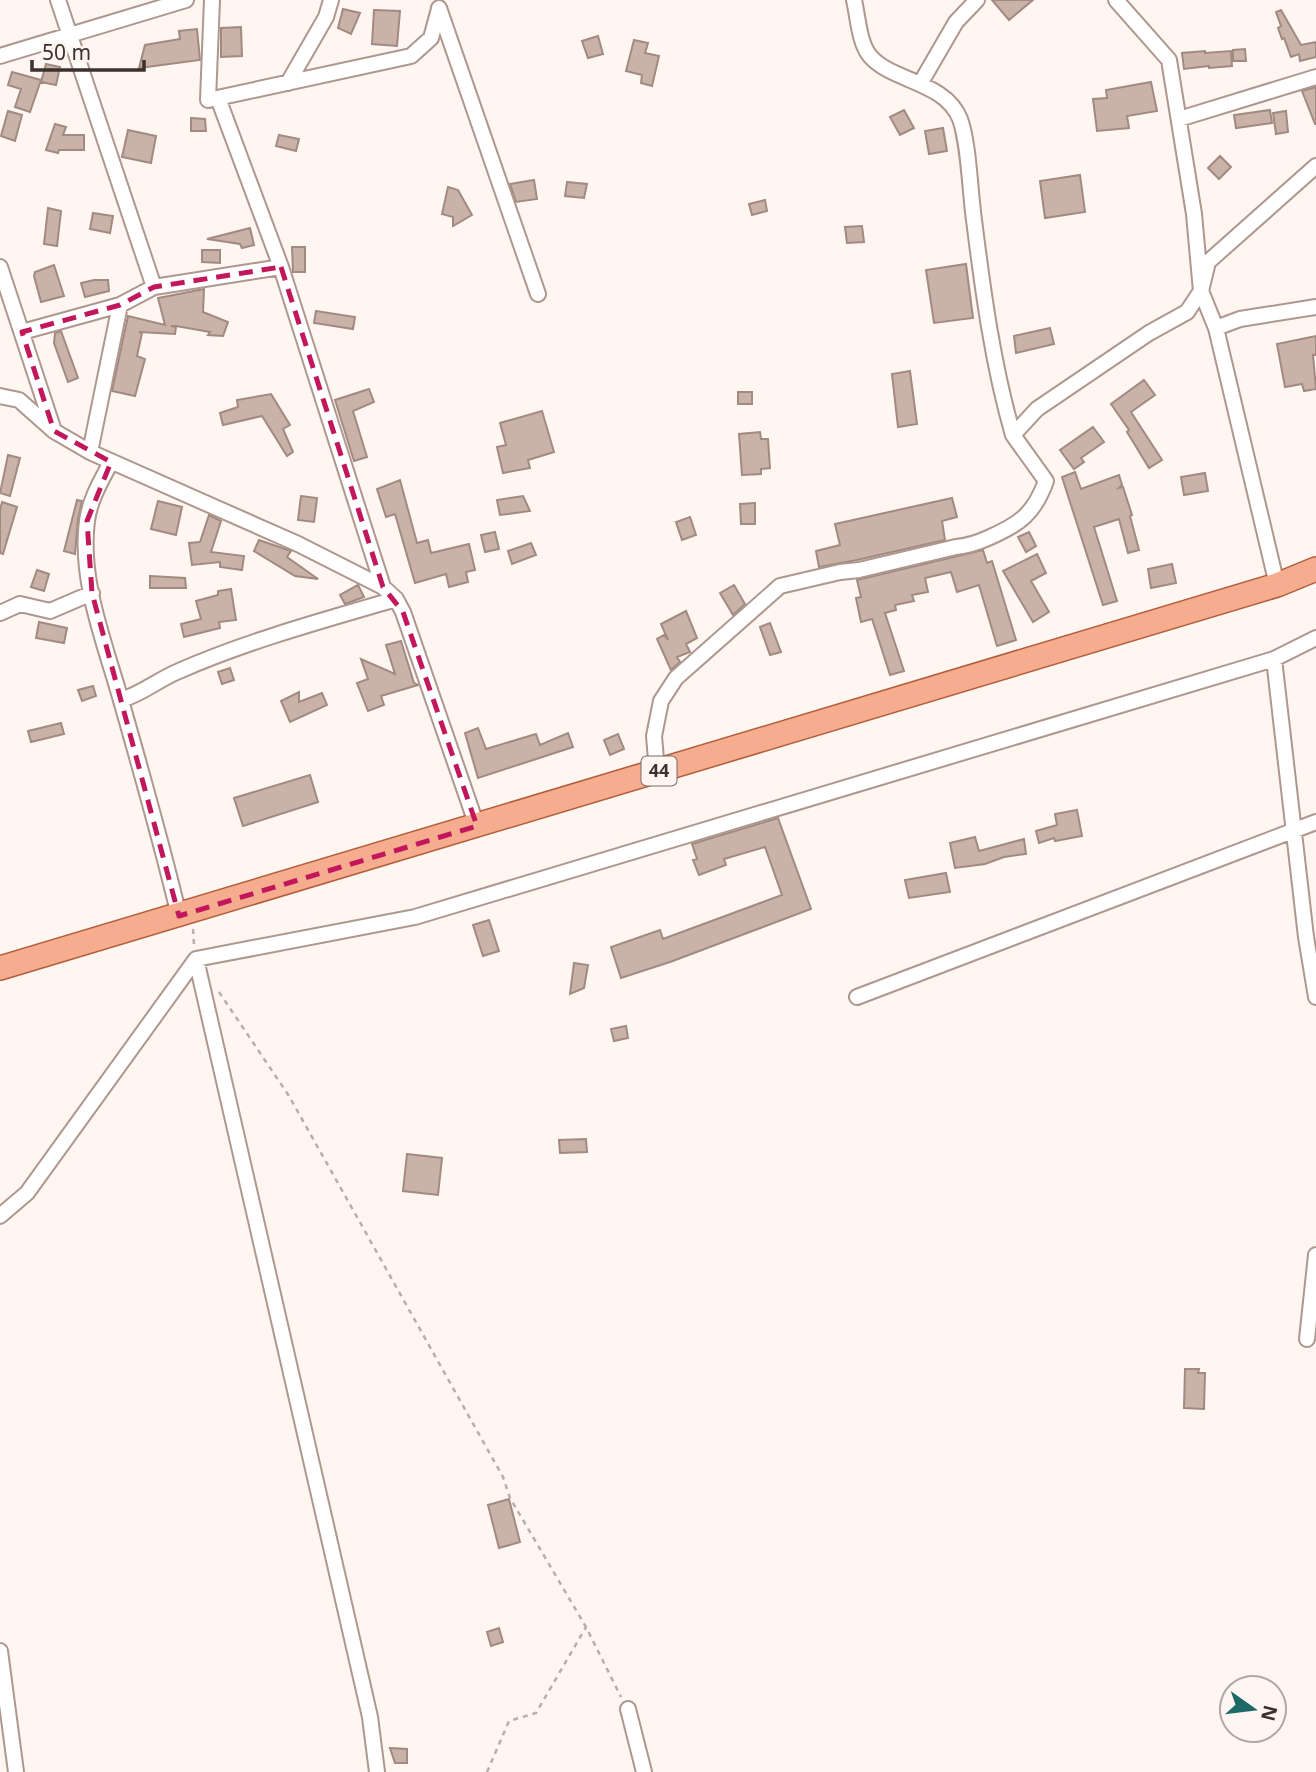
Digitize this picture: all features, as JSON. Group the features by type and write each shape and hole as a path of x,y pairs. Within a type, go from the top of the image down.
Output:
{"main road":[{"name":"44","path":"0,968 1277,586 1316,569"}],"street":[{"path":"58,0 154,287"},
{"path":"0,56 186,0"},
{"path":"212,0 208,100 411,56 431,38 438,4"},
{"path":"288,83 326,17 331,0"},
{"path":"657,771 654,736 661,701 676,678 780,586 968,546 1020,523 1038,501 1046,481 1013,435 1004,406 980,271 959,118 944,96 879,63 869,55 854,0"},
{"path":"920,84 956,22 977,0"},
{"path":"1116,0 1169,60 1194,214 1201,291 1216,328 1277,586"},
{"path":"438,4 538,293"},
{"path":"1178,120 1316,77"},
{"path":"218,98 281,267 383,587"},
{"path":"1013,435 1037,409 1149,333 1187,312 1201,291 1208,262 1316,166"},
{"path":"0,267 54,431"},
{"path":"22,332 120,305 154,287 281,267"},
{"path":"90,452 120,305"},
{"path":"1216,328 1240,318 1316,307"},
{"path":"0,396 19,400 54,431 90,452 298,544 383,587 403,612 477,826"},
{"path":"111,462 93,496 88,521 86,548 92,593 162,845 185,914"},
{"path":"0,613 20,604 50,611 92,593"},
{"path":"121,699 132,696 178,671 305,625 396,600"},
{"path":"0,1216 27,1193 196,959 415,917 1274,659 1316,638"},
{"path":"1274,659 1306,937 1316,997"},
{"path":"857,998 1316,822"},
{"path":"196,959 370,1717 377,1772"},
{"path":"1307,1339 1316,1255"},
{"path":"0,1651 16,1772"},
{"path":"628,1709 644,1772"}],"path":[{"path":"185,914 196,959"},
{"path":"219,993 289,1096 503,1477 510,1498 586,1627 628,1709"},
{"path":"487,1772 509,1721 536,1713 586,1627"}],"highlighted area":[{"path":"281,267 383,587 403,612 477,826 179,916 92,593 87,521 111,462 54,431 22,332 120,305 154,287"}],"building":[{"path":"992,0 1033,0 1009,20"},
{"path":"343,9 360,13 351,34 338,28"},
{"path":"374,10 400,11 397,46 372,44"},
{"path":"1281,10 1301,45 1316,42 1316,57 1300,61 1299,54 1291,57 1278,28 1281,26 1276,12"},
{"path":"241,27 242,56 221,57 221,28"},
{"path":"197,29 200,60 139,68 145,45 180,39 179,31"},
{"path":"598,36 603,54 588,58 582,41"},
{"path":"634,40 648,43 645,53 659,56 652,86 641,83 642,75 626,71"},
{"path":"1245,49 1246,61 1233,61 1233,50"},
{"path":"1231,51 1232,66 1184,69 1182,53"},
{"path":"46,64 60,67 56,85 41,82"},
{"path":"12,72 41,80 30,112 15,107 21,89 8,85"},
{"path":"1151,82 1157,111 1127,116 1129,128 1097,131 1093,99 1107,98 1106,90"},
{"path":"1316,87 1316,124 1315,124 1302,91"},
{"path":"904,110 914,128 900,135 890,117"},
{"path":"1270,110 1272,123 1236,128 1234,115"},
{"path":"8,111 22,115 15,141 1,136"},
{"path":"1286,111 1288,132 1276,134 1273,113"},
{"path":"191,118 205,119 206,131 191,131"},
{"path":"55,124 66,127 63,135 84,135 84,150 59,150 58,153 46,150"},
{"path":"943,128 947,151 929,154 925,131"},
{"path":"128,130 156,136 151,163 122,157"},
{"path":"279,135 299,139 296,151 276,146"},
{"path":"1220,156 1231,167 1219,179 1208,168"},
{"path":"1080,175 1085,212 1045,218 1040,181"},
{"path":"534,180 537,199 516,202 510,184"},
{"path":"567,182 587,184 584,198 565,196"},
{"path":"448,187 458,190 472,215 453,226 453,217 442,214"},
{"path":"765,200 767,211 752,215 749,204"},
{"path":"48,208 61,211 57,246 44,244"},
{"path":"93,213 113,216 110,233 90,229"},
{"path":"862,226 864,242 847,243 845,227"},
{"path":"250,228 254,245 242,248 240,244 207,239"},
{"path":"292,247 305,247 305,272 293,272"},
{"path":"202,250 220,250 220,263 202,262"},
{"path":"966,264 973,318 934,323 926,270"},
{"path":"54,265 64,296 41,302 35,272"},
{"path":"108,280 109,291 85,297 81,283"},
{"path":"204,289 203,312 228,322 223,336 208,335 210,332 176,326 171,326 176,327 175,334 139,332 142,333 137,356 145,359 135,396 112,391 128,316 165,325 158,298"},
{"path":"316,311 355,317 353,329 314,323"},
{"path":"1050,328 1054,344 1016,353 1014,336"},
{"path":"61,331 78,378 68,382 54,343 55,333"},
{"path":"1316,336 1316,355 1313,355 1316,389 1304,391 1302,384 1285,387 1277,344"},
{"path":"910,371 917,424 898,427 892,374"},
{"path":"1144,380 1155,395 1131,412 1162,460 1149,468 1127,432 1129,430 1111,404"},
{"path":"369,389 374,402 353,411 367,457 354,461 335,400"},
{"path":"738,392 752,392 752,404 738,404"},
{"path":"271,394 290,425 283,429 293,452 287,456 262,416 223,425 220,413 238,407 237,400"},
{"path":"542,411 554,452 528,460 530,468 503,473 497,447 506,445 500,423"},
{"path":"1093,427 1104,442 1081,458 1084,462 1074,469 1060,450"},
{"path":"760,432 761,439 768,439 770,468 761,469 761,474 742,475 739,434"},
{"path":"8,455 20,458 10,496 0,493"},
{"path":"1075,472 1081,489 1119,475 1122,485 1119,488 1123,487 1132,515 1130,516 1139,550 1128,553 1119,519 1094,527 1117,601 1103,605 1062,477"},
{"path":"1205,473 1208,491 1184,495 1181,477"},
{"path":"400,480 417,543 428,540 431,553 469,544 475,570 466,572 468,582 449,587 446,574 415,583 395,514 386,517 377,489"},
{"path":"301,496 317,498 314,522 298,520"},
{"path":"523,496 530,511 500,515 497,500"},
{"path":"952,498 957,517 942,521 945,540 819,567 816,551 840,545 835,524"},
{"path":"77,500 82,501 75,554 64,551"},
{"path":"158,501 182,507 176,535 151,529"},
{"path":"2,502 17,507 3,554 0,553"},
{"path":"755,503 755,524 741,524 740,504"},
{"path":"209,515 221,521 211,552 244,556 242,570 220,567 220,562 192,565 189,543 200,542"},
{"path":"690,517 696,535 682,540 676,522"},
{"path":"495,532 499,549 485,552 481,535"},
{"path":"1029,532 1036,546 1026,552 1018,537"},
{"path":"259,540 291,551 287,557 318,579 295,576 254,551"},
{"path":"531,543 536,555 512,564 508,551"},
{"path":"983,550 987,563 992,561 1016,640 997,646 979,585 957,592 951,572 925,578 928,592 912,595 914,601 895,605 896,610 885,613 904,671 890,675 872,619 861,622 856,598 861,597 857,580"},
{"path":"1037,554 1046,573 1031,581 1049,612 1033,622 1003,571"},
{"path":"1172,564 1176,583 1151,588 1148,569"},
{"path":"37,570 49,574 44,591 31,587"},
{"path":"150,576 185,578 186,588 150,588"},
{"path":"358,585 364,597 345,604 340,595"},
{"path":"734,585 745,604 733,615 720,593"},
{"path":"231,589 236,620 219,622 220,628 184,637 181,624 201,619 196,601 218,595 218,591"},
{"path":"686,611 697,638 686,644 690,652 677,657 680,662 671,670 657,639 664,635 668,640 661,624"},
{"path":"39,622 67,628 64,643 36,638"},
{"path":"770,623 781,652 770,655 760,627"},
{"path":"401,641 414,683 418,685 381,696 384,705 368,711 357,683 368,679 361,659 395,674 386,645"},
{"path":"230,668 234,680 222,684 218,672"},
{"path":"93,686 96,696 82,701 78,690"},
{"path":"299,692 299,702 322,693 327,705 290,722 281,701"},
{"path":"61,723 64,734 31,742 28,731"},
{"path":"478,728 486,749 536,734 540,745 568,733 573,747 478,778 465,733"},
{"path":"618,734 624,749 610,755 604,740"},
{"path":"310,775 318,802 243,826 234,798"},
{"path":"1077,810 1082,836 1055,841 1054,838 1039,843 1036,831 1057,825 1055,814"},
{"path":"778,818 811,909 621,978 611,947 660,930 663,939 782,895 765,847 724,859 726,865 699,875 693,860 697,859 692,844"},
{"path":"975,837 979,851 1024,839 1026,854 955,868 950,843"},
{"path":"946,873 950,892 909,898 905,880"},
{"path":"489,920 499,951 483,956 473,925"},
{"path":"574,963 588,965 584,988 570,994"},
{"path":"626,1026 628,1038 614,1041 611,1029"},
{"path":"586,1139 587,1152 560,1153 559,1140"},
{"path":"407,1154 442,1158 438,1195 403,1191"},
{"path":"1185,1369 1199,1369 1198,1373 1205,1373 1204,1409 1184,1408"},
{"path":"509,1499 520,1542 499,1548 488,1505"},
{"path":"499,1628 503,1642 491,1646 487,1632"},
{"path":"390,1748 407,1749 407,1763 395,1763"}]}
